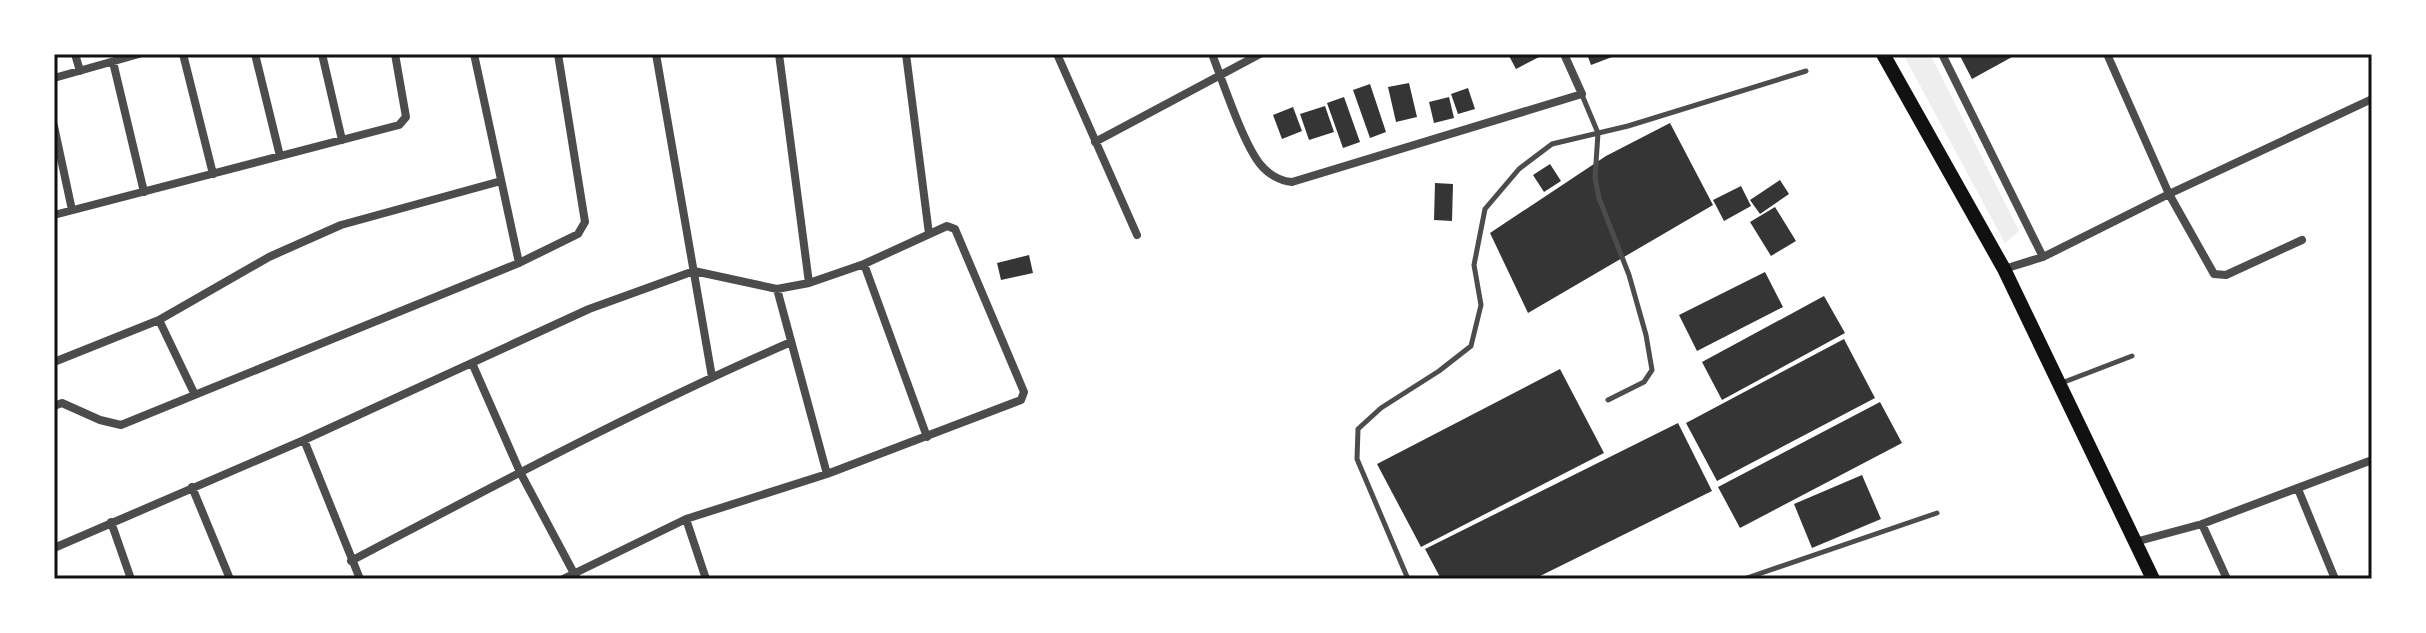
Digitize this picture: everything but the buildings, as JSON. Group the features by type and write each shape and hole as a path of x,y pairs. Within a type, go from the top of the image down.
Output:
{"main road":[{"path":"1883,54 2004,269 2153,579"}],"street":[{"path":"75,54 80,71"},
{"path":"54,78 139,54"},
{"path":"183,54 213,174"},
{"path":"255,54 280,156"},
{"path":"322,54 342,140"},
{"path":"54,215 404,122 406,117 395,54"},
{"path":"474,54 519,263"},
{"path":"54,406 62,403 100,420 121,425 519,263 578,234 585,222 558,54"},
{"path":"656,54 712,377"},
{"path":"779,54 809,283"},
{"path":"906,54 929,234"},
{"path":"1057,54 1137,235"},
{"path":"1212,54 1260,164 1277,178 1292,182 1582,94 1564,54"},
{"path":"1095,142 1260,54"},
{"path":"1942,54 2043,257"},
{"path":"2107,54 2169,194 2214,274 2226,275 2302,240"},
{"path":"113,62 144,192"},
{"path":"2004,269 2043,257 2372,99"},
{"path":"54,126 72,210"},
{"path":"54,362 159,320 269,257 341,225 501,181"},
{"path":"54,548 304,440 589,309 694,271 777,289 809,283 864,264 947,226 955,229 1024,392 1020,401 827,474 686,519 575,576 563,579"},
{"path":"864,264 927,437"},
{"path":"777,289 827,474"},
{"path":"159,320 195,395"},
{"path":"351,561 520,472 712,377 791,342"},
{"path":"472,363 520,472 575,576"},
{"path":"304,440 360,579"},
{"path":"2135,542 2202,524 2372,460"},
{"path":"192,487 230,579"},
{"path":"2298,489 2335,579"},
{"path":"686,519 706,579"},
{"path":"111,522 131,579"},
{"path":"2202,524 2227,579"}],"lane":[{"path":"1408,579 1357,459 1358,429 1381,408 1439,371 1471,346 1481,305 1474,265 1485,209 1519,169 1552,144 1806,71"},
{"path":"1582,94 1598,133 1595,178 1599,198 1629,275 1646,335 1652,370 1644,382 1608,400"},
{"path":"2059,384 2132,356"},
{"path":"1744,579 1937,513"}],"shaded area":[{"path":"1903,54 1930,54 2019,231 2005,243"}]}
